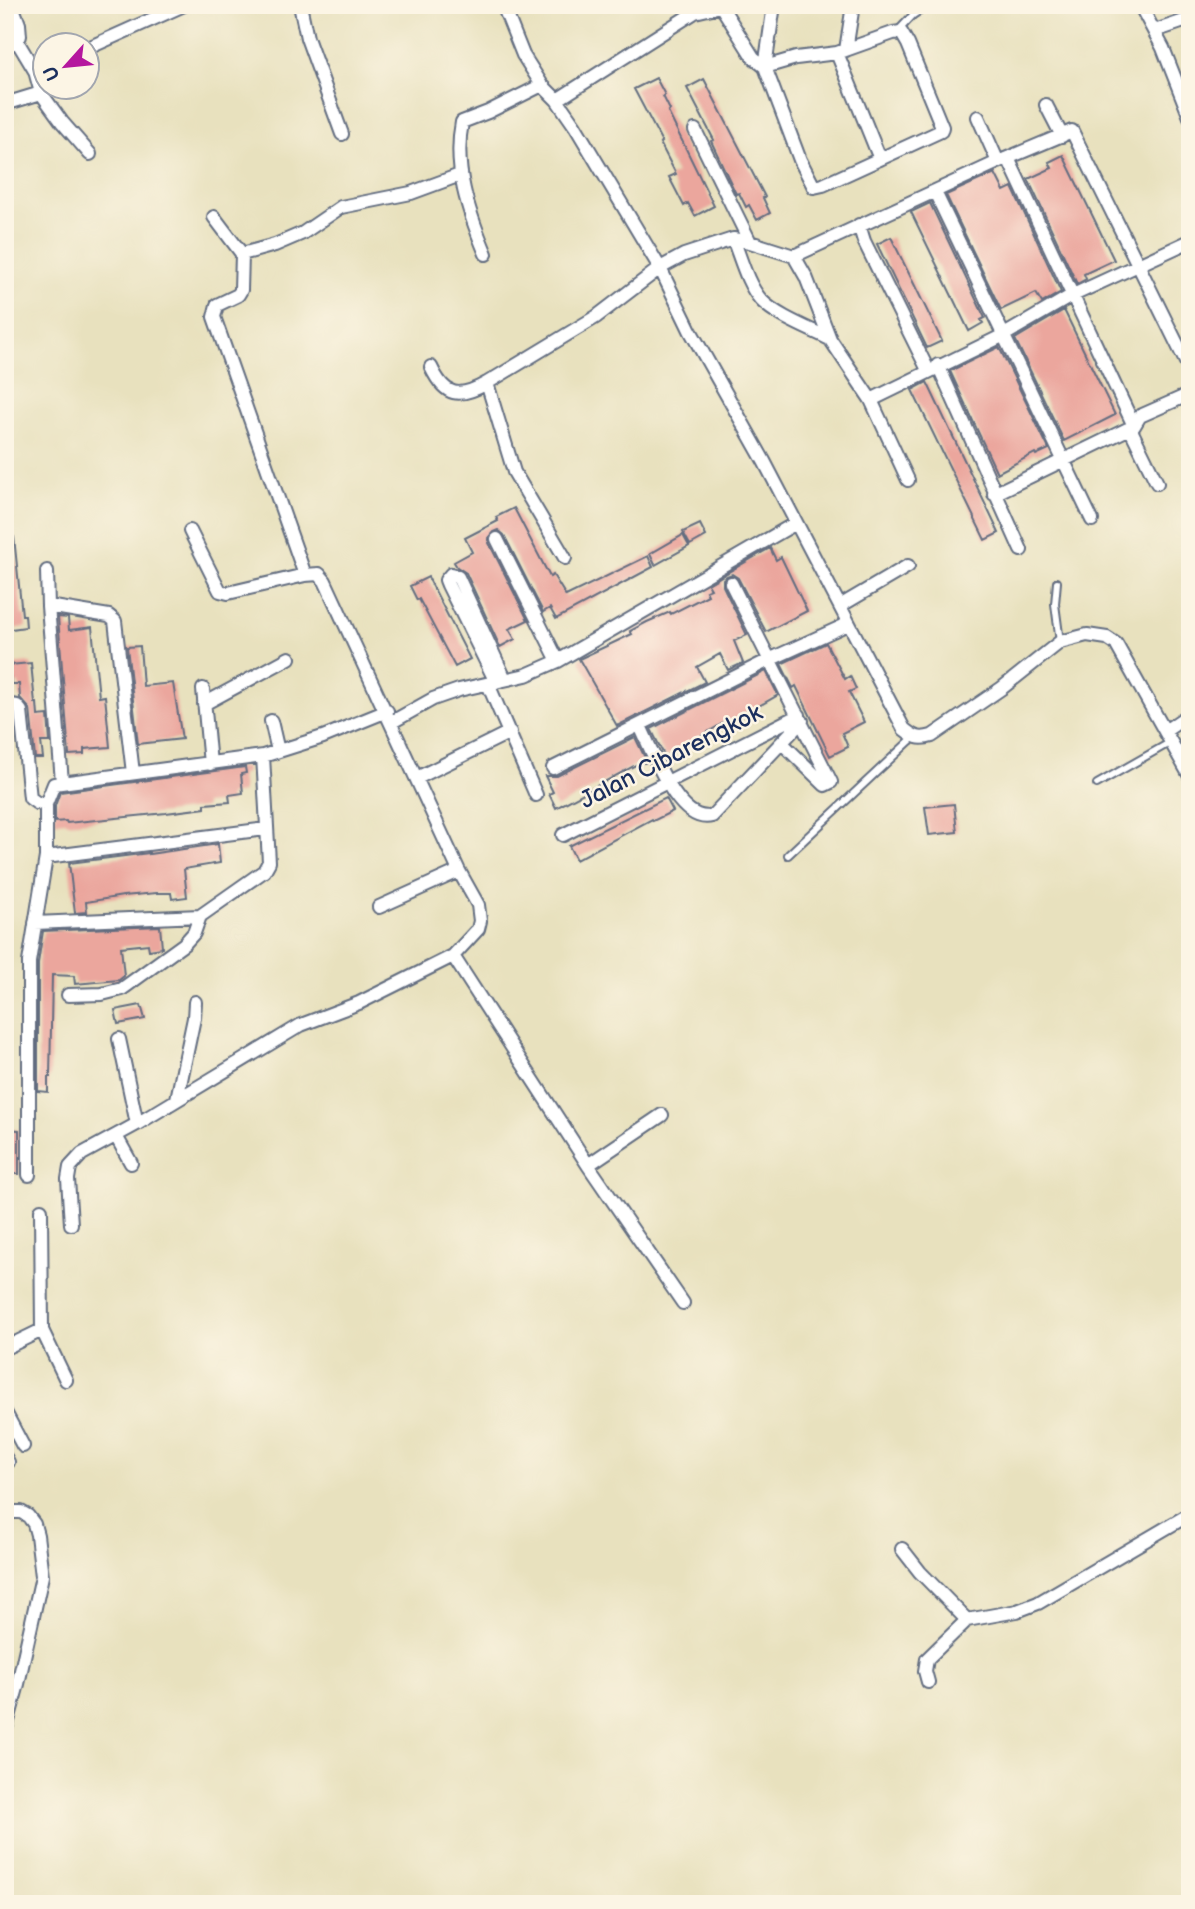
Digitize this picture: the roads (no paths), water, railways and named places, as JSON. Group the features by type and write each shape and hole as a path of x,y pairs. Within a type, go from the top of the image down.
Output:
{"street":[{"path":"12,5 21,32 11,44 32,61"},
{"path":"102,42 184,5"},
{"path":"300,5 307,38 342,134"},
{"path":"503,5 523,55 542,85 557,100 660,268 690,330 796,523 904,729 914,737 923,739 946,728 1060,642 1087,635 1107,638 1116,644 1190,776"},
{"path":"557,100 693,9 722,5 753,57 765,67"},
{"path":"765,67 796,58 841,52 901,32 942,129 814,187 800,160 765,67 774,5"},
{"path":"853,5 841,52 880,159"},
{"path":"1140,5 1155,32 1190,117"},
{"path":"1155,32 1190,19"},
{"path":"486,254 471,218 460,175 458,143 462,122 542,85"},
{"path":"5,104 32,96"},
{"path":"48,102 90,155"},
{"path":"1046,105 1062,136"},
{"path":"978,117 1003,160 1072,296 1157,483"},
{"path":"695,130 750,242"},
{"path":"794,256 1072,131 1190,370"},
{"path":"242,254 275,245 303,233 341,207 411,193 460,175"},
{"path":"935,192 1092,520"},
{"path":"214,217 242,254 241,290 238,295 217,305 214,317 305,575"},
{"path":"859,225 864,241 933,368 1021,551"},
{"path":"733,239 751,285 761,300 771,309 830,339"},
{"path":"430,368 438,383 447,390 471,392 604,312 660,268 684,255 733,239 750,242 794,256 806,276 830,339 871,400 908,480"},
{"path":"871,400 1004,335 1072,296 1190,241"},
{"path":"487,383 514,472 565,558"},
{"path":"994,494 1132,427 1140,416 1190,394"},
{"path":"29,1175 29,962 46,857 46,804 54,784 263,756 389,716 459,690 526,675 558,661 796,523"},
{"path":"71,1224 68,1179 70,1167 82,1154 301,1025 359,1003 453,956 478,929 480,921 478,905 459,872 325,581 319,574 305,575 228,593 220,591 190,531"},
{"path":"498,539 558,661"},
{"path":"839,606 908,566"},
{"path":"47,571 62,782"},
{"path":"496,682 448,585 446,580 451,574 457,577 496,682 510,732 536,795"},
{"path":"731,583 831,782 825,785 782,743"},
{"path":"48,606 109,616 115,621 133,773"},
{"path":"553,768 771,659 848,624"},
{"path":"204,704 289,658"},
{"path":"203,689 210,764"},
{"path":"5,704 17,706 21,711 30,798 37,803 46,804"},
{"path":"1168,736 1190,714"},
{"path":"640,726 677,800 697,817 705,818 712,816 782,743 800,718"},
{"name":"Jalan Cibarengkok","path":"563,835 800,718"},
{"path":"271,721 278,751"},
{"path":"417,778 510,732"},
{"path":"35,923 200,916 268,866 263,756"},
{"path":"46,857 266,829"},
{"path":"379,907 459,872"},
{"path":"68,995 102,994 122,989 184,944 194,933 200,916"},
{"path":"453,956 588,1165 682,1303"},
{"path":"177,1099 195,1002"},
{"path":"119,1039 137,1124"},
{"path":"588,1165 662,1115"},
{"path":"116,1136 131,1163"},
{"path":"41,1210 42,1330 66,1380"},
{"path":"5,1348 42,1330"},
{"path":"5,1412 23,1446"},
{"path":"5,1512 21,1512 34,1524 42,1576 5,1732"},
{"path":"928,1682 925,1671 927,1659 967,1620 1017,1611 1038,1603 1190,1514"},
{"path":"902,1549 920,1572 967,1620"}],"lane":[{"path":"897,32 913,15 928,5"},
{"path":"1056,582 1055,604 1060,642"},
{"path":"1097,784 1168,736"},
{"path":"788,855 914,737"}]}
